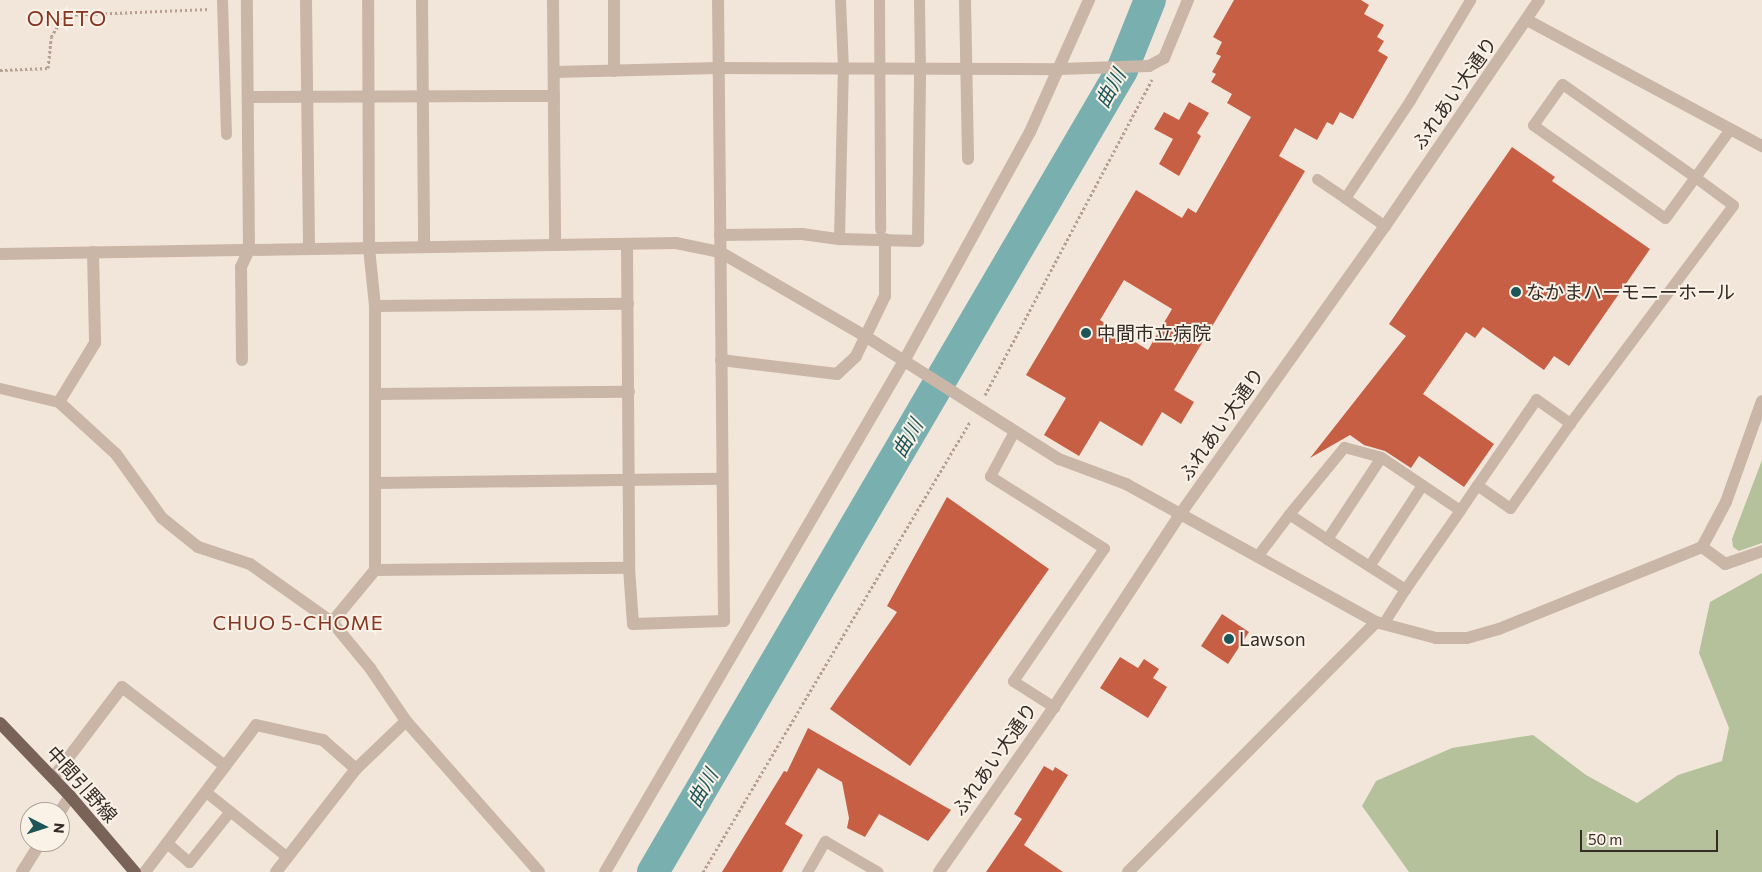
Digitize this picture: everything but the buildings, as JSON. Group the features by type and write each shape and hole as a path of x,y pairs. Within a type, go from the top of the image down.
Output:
{"main road":[{"name":"中間引野線","path":"0,724 70,796 134,872"}],"street":[{"path":"242,360 241,267 249,250 247,0"},
{"path":"306,0 309,249"},
{"path":"332,622 375,570 375,306 369,248 368,0"},
{"path":"422,0 424,246"},
{"path":"553,0 555,244"},
{"path":"614,0 614,71"},
{"path":"627,244 629,568 633,624 724,621 718,0"},
{"path":"965,0 968,159"},
{"path":"605,872 904,361 1065,68 1089,0"},
{"path":"554,72 718,68 966,69 1149,66 1164,58 1188,0"},
{"name":"ふれあい大通り","path":"939,872 1054,707 1181,513 1385,226 1539,0"},
{"path":"1527,20 1762,146"},
{"path":"720,234 802,234 839,239 883,234 918,241 920,69"},
{"path":"248,97 554,96"},
{"path":"721,360 838,374 856,356 885,296 883,234"},
{"path":"0,254 676,243 720,252 865,336 967,400 977,409 1014,433 1059,459 1126,484 1380,623 1436,638 1467,638 1499,629 1702,547 1726,502 1762,401"},
{"path":"93,252 96,343 59,402 110,448 162,518 198,546 250,564 332,622 370,668 406,720 539,872"},
{"path":"375,306 628,304"},
{"path":"376,394 629,392"},
{"path":"375,483 722,479"},
{"path":"1702,547 1725,564 1762,551"},
{"path":"375,570 629,568"},
{"path":"1128,872 1380,623"},
{"path":"53,778 122,687 225,766"},
{"path":"276,872 356,769 406,720"},
{"path":"145,872 256,725 323,740 356,769"},
{"path":"66,802 70,796"},
{"path":"22,872 35,852"}],"lane":[{"path":"839,239 843,68 840,0"},
{"path":"880,0 883,234"},
{"path":"919,0 920,69"},
{"path":"1345,198 1410,100 1470,0"},
{"path":"222,4 226,134"},
{"path":"1477,486 1510,508 1570,423 1733,205 1695,177 1562,84 1533,125 1665,218 1695,177 1730,129"},
{"path":"1317,179 1385,226"},
{"path":"0,388 59,402"},
{"path":"1380,623 1405,590 1536,399 1570,423"},
{"path":"1014,433 990,476 1104,548 1013,681 1054,707"},
{"path":"1258,555 1289,514 1344,448 1381,457 1460,510"},
{"path":"1327,539 1381,457"},
{"path":"1369,566 1422,485"},
{"path":"1289,514 1405,590"},
{"path":"206,792 287,857"},
{"path":"167,843 189,862 230,811"},
{"path":"806,872 825,841 878,872"}],"path":[{"path":"0,70 48,68 52,37 65,16 222,4"},
{"path":"703,872 847,634 977,409 1164,58"}],"green space":[{"path":"1762,460 1762,543 1739,551 1733,547 1732,539"},
{"path":"1762,573 1762,872 1409,872 1362,806 1376,781 1452,748 1533,735 1586,775 1637,803 1678,775 1722,761 1729,728 1699,653 1710,602"}],"waterway":[{"name":"曲川","path":"653,872 1122,70 1150,0"}],"place":[{"name":"なかまハーモニーホール","path":"1516,292"},
{"name":"中間市立病院","path":"1086,333"},
{"name":"Lawson","path":"1229,639"}],"district":[{"name":"ONETO","path":"67,18"},
{"name":"CHUO 5-CHOME","path":"298,622"}]}
